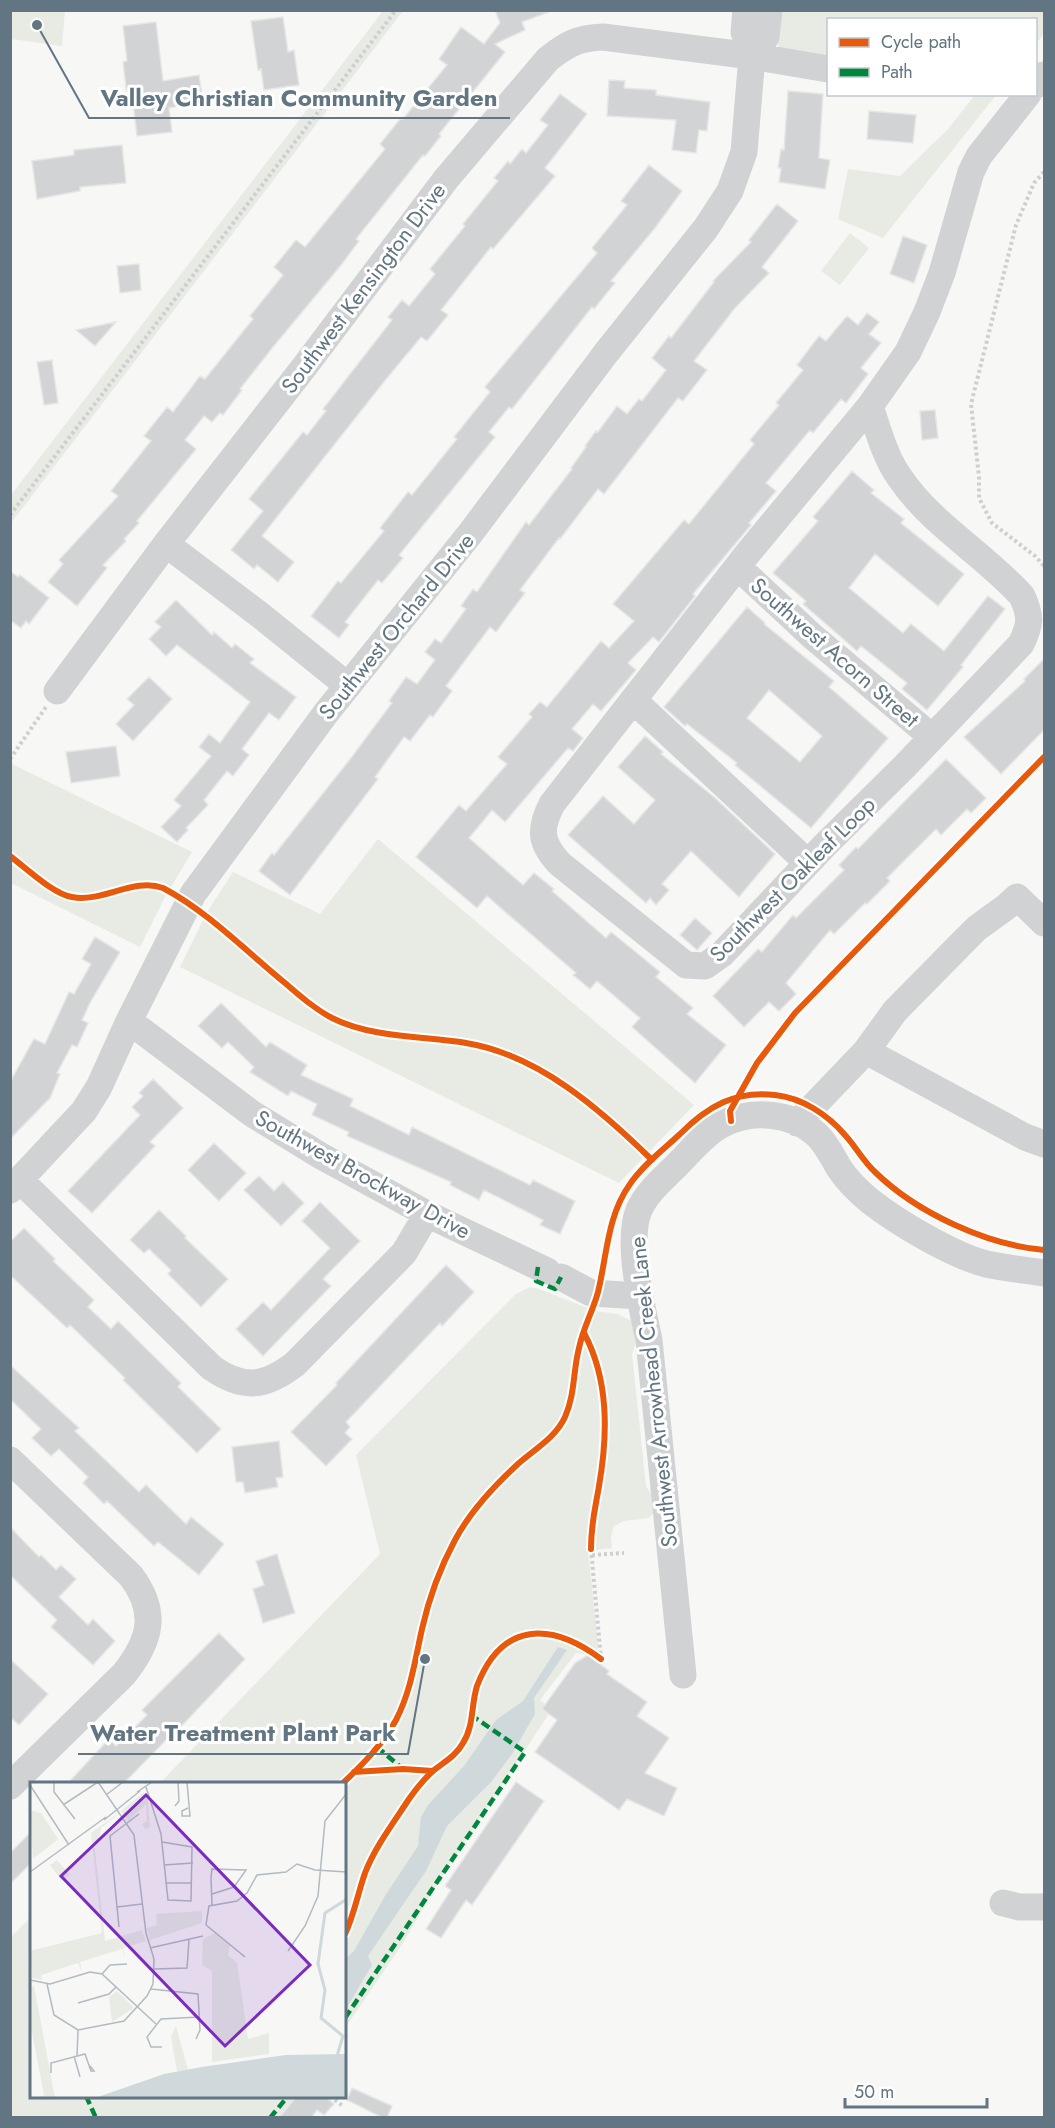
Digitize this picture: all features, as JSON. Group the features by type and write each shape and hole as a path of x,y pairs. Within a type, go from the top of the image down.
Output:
{"street":[{"name":"Southwest Orchard Drive","path":"16,1185 84,1111 99,1087 193,894 348,686 469,535 606,353 706,228 730,191 744,152 752,56 744,32 746,10"},
{"name":"Southwest Orchard Drive","path":"752,56 766,37 769,10"},
{"name":"Southwest Kensington Drive","path":"57,692 166,544 446,179 548,59 564,46 584,38 603,37 752,56 827,69"},
{"name":"Southwest Oakleaf Loop","path":"870,406 886,451 898,476 915,498 1012,584 1022,596 1029,610 1030,627 1021,644 722,954 705,966 686,966 549,853 543,838 543,821 552,804 738,567 870,406 908,352 942,273 971,172 997,132 1026,96"},
{"path":"166,544 260,615 348,686"},
{"name":"Southwest Acorn Street","path":"738,567 813,636 932,737"},
{"path":"633,700 808,863"},
{"path":"797,1122 866,1051 895,1011 977,928 1017,897 1044,923"},
{"name":"Southwest Brockway Drive","path":"129,1022 251,1113 321,1156 427,1214 591,1293 640,1296"},
{"path":"866,1051 1025,1137 1044,1144"},
{"name":"Southwest Arrowhead Creek Lane","path":"683,1675 649,1340 640,1296 634,1238 635,1223 640,1209 661,1182 703,1138 720,1125 743,1117 771,1116 797,1122 816,1134 852,1184 870,1201 895,1218 939,1244 985,1263 1044,1273"},
{"path":"16,1185 212,1368 242,1383 261,1383 278,1377 295,1364 404,1253 427,1214"},
{"path":"10,1460 131,1576 141,1588 147,1603 149,1620 146,1638 138,1656 124,1674 13,1779"},
{"path":"1003,1903 1019,1907 1044,1907"}],"path":[{"path":"10,515 396,10"},
{"path":"1044,172 1034,183 1016,225 971,404 979,498 992,523 1035,556 1044,566"},
{"path":"10,759 57,692"},
{"path":"591,1549 602,1659"},
{"path":"592,1555 624,1553"},
{"path":"331,2098 344,2107"}],"shaded area":[{"path":"11,10 65,11 62,46 11,39"},
{"path":"383,11 403,11 11,523 11,495"},
{"path":"782,11 1044,11 1044,33 1037,43 1037,18 827,18 827,62 777,56"},
{"path":"974,96 995,96 883,238 838,219 848,169 900,176 948,129"},
{"path":"850,233 869,248 840,285 821,271"},
{"path":"10,763 192,852 165,897 140,947 11,883"},
{"path":"378,839 694,1105 619,1183 180,967 207,912 233,872 320,914"},
{"path":"530,1287 539,1289 595,1311 618,1314 633,1322 637,1340 632,1354 646,1486 654,1499 655,1511 649,1518 624,1521 614,1526 611,1537 612,1548 588,1551 598,1643 597,1662 588,1655 576,1653 540,1700 552,1709 441,1878 403,1943 346,2027 346,1782 161,1782 380,1554 356,1455 516,1294"},
{"path":"558,1647 567,1650 534,1698 535,1714 512,1754 491,1782 447,1826 426,1871 368,1956 372,1965 346,2009 346,1958 354,1951 385,1896 418,1846 421,1817 428,1805 464,1766 496,1720 523,1701"},
{"path":"30,1918 30,2098 296,2098 280,2117 11,2117 10,1938"}],"building":[{"path":"495,10 549,12 522,22 525,30 495,44 505,52 439,134 441,136 356,239 359,241 342,264 273,347 223,415 220,413 212,422 204,416 185,440 196,449 137,521 139,523 124,539 126,541 103,565 107,568 77,606 48,582 63,564 59,560 118,496 111,491 151,441 144,436 167,407 173,412 200,376 205,379 253,319 250,316 283,275 274,267 296,240 305,247 385,149 380,144 447,65 439,59 461,27 484,44 500,23"},
{"path":"283,17 288,52 294,50 299,85 264,90 261,69 258,70 251,21"},
{"path":"156,22 163,81 199,75 203,102 169,108 172,132 137,136 132,95 127,96 123,62 127,61 123,26"},
{"path":"609,80 625,81 624,88 656,90 656,95 710,102 707,131 699,130 696,153 672,150 676,120 607,116"},
{"path":"788,91 823,94 819,158 830,160 825,189 779,182 781,168 778,168 781,149 784,150"},
{"path":"560,94 587,114 545,168 555,176 493,249 491,247 441,310 448,315 427,341 421,337 262,536 294,562 278,582 257,565 254,569 231,550 263,511 249,499 303,432 307,435 326,411 323,409 392,320 388,317 402,300 409,306 435,274 430,269 498,181 494,178 522,149 526,153 548,125 540,120"},
{"path":"869,111 916,115 913,143 867,139"},
{"path":"122,145 126,183 80,187 80,191 37,199 32,161 74,155 74,150"},
{"path":"649,165 682,191 611,281 615,283 594,309 592,307 512,409 509,407 489,432 495,437 399,555 403,558 382,583 378,580 345,622 349,625 339,638 311,616 338,581 341,583 384,531 380,528 408,492 412,495 457,439 454,437 490,392 485,387 597,253 592,248 627,205 621,201"},
{"path":"777,204 798,221 762,267 769,273 735,308 694,361 707,370 683,401 678,398 604,494 598,489 559,538 520,590 525,593 496,632 490,627 446,686 452,691 433,717 430,715 410,741 404,737 375,777 378,779 290,895 259,871 351,758 392,703 389,701 406,677 417,684 435,660 425,652 435,639 441,643 466,609 461,606 473,589 477,592 526,522 529,525 572,469 596,431 598,432 617,406 627,414 639,399 642,401 666,370 652,358 669,336 671,338 713,281 751,242 749,240"},
{"path":"903,236 927,245 914,283 890,274"},
{"path":"139,264 141,290 120,293 117,266"},
{"path":"867,313 879,322 869,334 881,343 861,368 868,374 846,403 841,399 813,433 810,430 766,483 776,491 749,523 751,525 693,594 695,596 659,642 653,637 628,663 636,670 601,711 593,704 572,729 583,738 573,751 568,748 505,822 492,810 469,838 523,885 534,873 606,938 611,932 660,972 656,977 693,1008 687,1014 726,1045 695,1083 632,1027 640,1018 597,981 590,989 573,975 576,973 487,896 477,908 416,857 459,805 466,811 507,764 498,757 532,717 529,714 540,702 547,707 601,641 609,648 634,621 613,604 684,520 689,524 754,444 750,440 779,405 776,403 803,370 797,365 819,336 826,341 847,316 858,325"},
{"path":"116,322 95,346 76,330"},
{"path":"52,360 58,403 44,405 37,362"},
{"path":"935,410 938,438 922,440 920,411"},
{"path":"852,471 874,490 871,493 904,519 901,523 964,574 938,606 875,554 849,588 903,633 911,624 944,651 988,596 1005,609 961,665 963,667 927,710 902,689 907,683 861,646 857,651 803,604 806,601 773,573 818,521 813,517"},
{"path":"10,571 18,577 20,575 49,598 29,624 26,621 21,628 10,620"},
{"path":"176,600 212,635 214,632 232,648 235,644 254,659 250,663 296,697 279,720 269,713 242,749 249,755 233,776 227,771 204,800 208,805 186,828 188,830 177,842 161,827 181,806 174,800 211,756 199,747 209,734 220,743 250,702 177,645 166,656 149,639 161,627 155,622"},
{"path":"747,607 764,624 834,681 829,687 888,738 811,828 735,765 737,763 687,724 685,726 664,707","holes":["769,690 822,736 800,762 747,718"]},
{"path":"1044,659 1044,730 1001,774 964,737 1025,681 1024,679"},
{"path":"149,677 172,699 133,741 116,724 134,705 127,699"},
{"path":"645,736 663,752 661,754 714,797 775,854 739,897 691,851 662,884 669,890 656,905 650,898 646,903 568,835 603,796 634,824 655,800 618,767"},
{"path":"116,746 120,776 71,783 66,752"},
{"path":"946,759 986,798 971,813 967,809 941,835 936,829 887,878 890,881 867,904 865,903 834,934 830,930 786,983 796,994 779,1011 769,1002 744,1027 713,996 758,949 762,952 793,915 796,918 844,870 839,865 856,847 858,849"},
{"path":"695,918 712,933 697,950 680,935"},
{"path":"95,937 120,952 91,1001 82,1020 88,1023 77,1047 72,1045 57,1073 60,1074 50,1098 10,1139 10,1082 34,1039 45,1044 69,992 74,994 91,964 82,959"},
{"path":"221,1003 266,1047 270,1042 307,1065 301,1075 353,1099 350,1106 409,1135 412,1127 530,1185 533,1180 575,1201 560,1234 540,1225 543,1220 484,1190 479,1200 450,1185 451,1182 347,1136 349,1132 312,1115 317,1104 291,1091 288,1096 250,1072 254,1067 228,1042 222,1048 198,1026"},
{"path":"153,1079 183,1108 150,1142 155,1146 92,1213 68,1191 140,1115 132,1107 143,1096 139,1093"},
{"path":"214,1143 246,1173 219,1201 188,1170"},
{"path":"259,1176 274,1191 283,1182 304,1203 281,1226 244,1190"},
{"path":"320,1202 360,1241 323,1279 331,1286 263,1356 236,1329 263,1302 271,1310 330,1248 302,1221"},
{"path":"159,1210 228,1279 201,1307 168,1274 171,1270 149,1249 144,1253 130,1240"},
{"path":"24,1228 55,1259 53,1261 94,1300 88,1307 111,1329 118,1321 181,1383 178,1387 221,1429 197,1453 70,1325 67,1328 10,1275 10,1242"},
{"path":"446,1265 474,1292 442,1326 440,1323 346,1422 350,1427 345,1433 352,1439 326,1466 291,1432"},
{"path":"10,1365 79,1428 75,1431 139,1492 146,1485 186,1524 191,1517 224,1544 199,1575 158,1542 154,1546 107,1501 104,1504 83,1483 88,1477 59,1449 51,1456 32,1438 41,1429 10,1399"},
{"path":"279,1441 283,1477 276,1478 278,1487 245,1493 243,1482 236,1482 232,1447"},
{"path":"10,1527 39,1557 41,1555 56,1570 61,1565 76,1579 59,1597 88,1625 93,1619 115,1641 93,1665 51,1627 57,1620 10,1575"},
{"path":"277,1554 295,1613 263,1623 253,1589 264,1585 256,1561"},
{"path":"219,1633 245,1659 125,1782 69,1782 109,1739 116,1746 147,1715 142,1710"},
{"path":"588,1655 609,1671 607,1674 647,1702 637,1716 669,1738 645,1773 677,1788 664,1816 627,1799 619,1810 535,1752 557,1720 542,1709 575,1663"},
{"path":"10,1659 48,1694 19,1725 10,1717"},
{"path":"516,1782 544,1801 472,1905 466,1900 441,1938 426,1929 451,1890 445,1886"},
{"path":"30,1833 30,1864 10,1884 10,1853"},
{"path":"352,2088 392,2106 387,2118 347,2100"},
{"path":"295,2098 327,2098 334,2104 324,2115 317,2110 311,2118 279,2118"}],"marked path":[{"path":"538,1267 536,1281 555,1289 561,1277"},
{"path":"346,2017 525,1752 471,1715"},
{"path":"377,1747 403,1769"},
{"path":"87,2098 96,2118"},
{"path":"270,2118 286,2098"}],"cycle path":[{"path":"731,1121 730,1111 757,1063 795,1013 1044,757"},
{"path":"10,856 48,886 72,897 95,897 141,886 152,885 163,888 211,920 302,997 332,1018 347,1025 381,1033 466,1043 493,1049 519,1059 567,1087 590,1104 652,1160"},
{"path":"344,1782 379,1745 396,1720 409,1687 432,1595 444,1561 461,1529 492,1489 551,1437 565,1417 571,1400 581,1341 598,1292 612,1223 622,1196 647,1164 711,1108 734,1098 761,1094 785,1097 804,1103 830,1120 875,1172 911,1201 977,1234 1022,1247 1044,1250"},
{"path":"584,1333 598,1369 605,1427 602,1466 592,1524 591,1549"},
{"path":"346,1932 365,1873 391,1826 426,1777 453,1755 467,1736 477,1686 487,1665 500,1649 514,1639 530,1634 546,1634 564,1638 601,1659"},
{"path":"354,1772 403,1769 433,1771"}],"place":[{"name":"Valley Christian Community Garden","path":"37,25"},
{"name":"Water Treatment Plant Park","path":"425,1659"}]}
